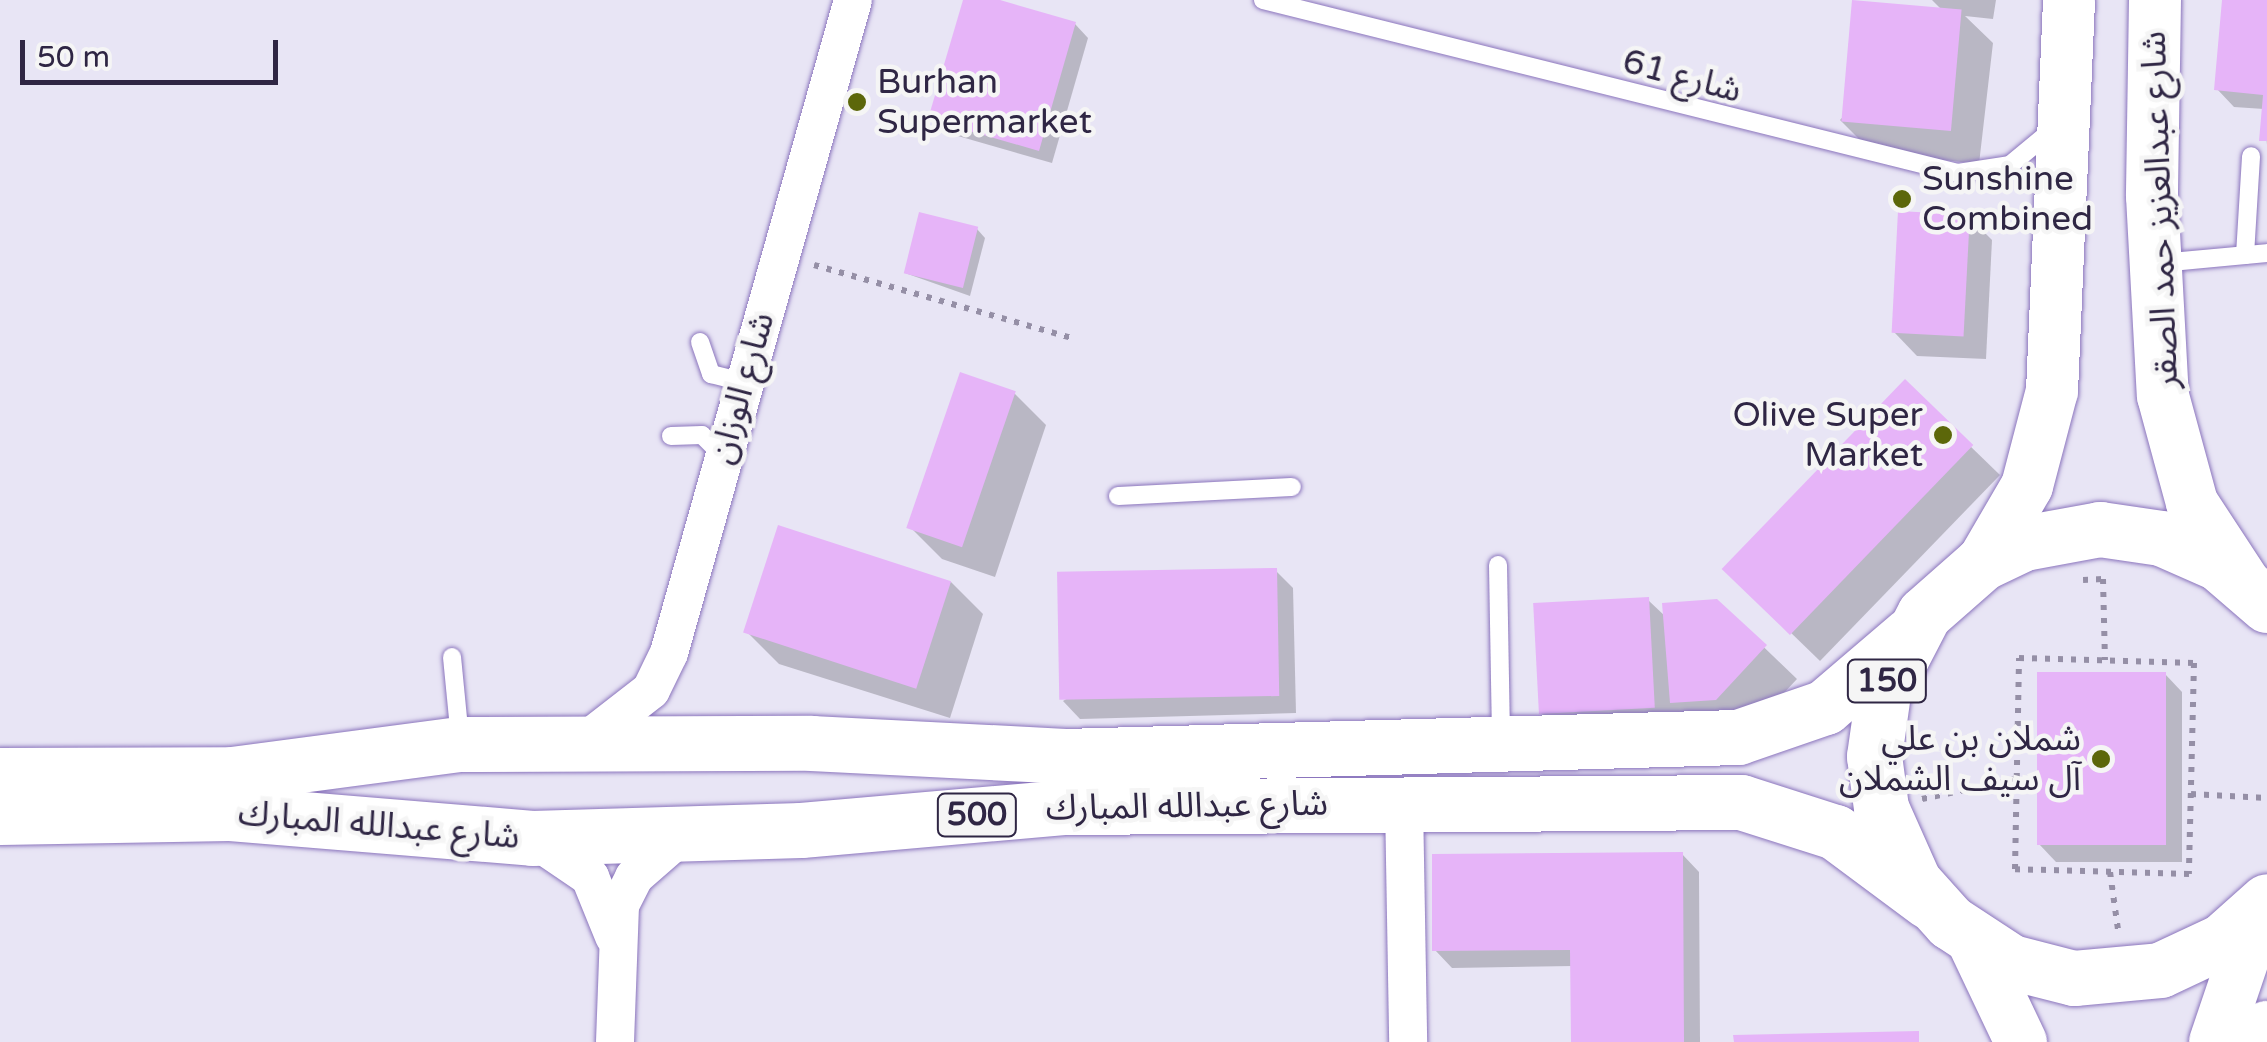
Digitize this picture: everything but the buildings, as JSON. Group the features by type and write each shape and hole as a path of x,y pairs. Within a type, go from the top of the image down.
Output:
{"main road":[{"name":"150","path":"2069,0 2052,391 2027,486 1982,562 1909,635 1883,693 1876,772 1891,841 1928,901 1973,941 2031,969 2117,978 2191,958 2263,907"},
{"name":"شارع عبدالعزيز حمد الصقر","path":"2155,0 2154,263 2173,448 2192,503 2255,593"},
{"name":"150","path":"1982,562 2070,531 2161,538 2255,593"},
{"name":"شارع عبدالله المبارك","path":"0,775 232,774 446,746 862,746 1065,756 1770,731 1826,707 1909,635"},
{"path":"431,835 406,798 410,769 446,746"},
{"path":"862,746 885,786 862,826"},
{"name":"شارع عبدالله المبارك","path":"0,816 230,812 431,835 532,838 862,826 1062,807 1404,802 1770,805 1835,832 1928,901"},
{"name":"150","path":"2216,1042 2263,907"},
{"name":"150","path":"1973,941 2021,1042"},
{"path":"2260,1042 2267,1028"}],"street":[{"name":"شارع الوزان","path":"583,744 657,678 852,0"},
{"path":"1404,802 1408,1042"},
{"path":"615,1042 614,936 634,876 682,835"},
{"path":"532,838 590,877 614,936"}],"lane":[{"name":"شارع 61","path":"1263,0 1796,139 1984,173 2032,151 2062,109"},
{"path":"2245,255 2252,156"},
{"path":"2154,263 2267,253"},
{"path":"700,342 711,374 744,382"},
{"path":"671,436 702,435 723,456"},
{"path":"1118,496 1292,487"},
{"path":"1498,565 1502,742"},
{"path":"446,746 452,658"}],"path":[{"path":"780,255 1075,338"},
{"path":"2070,531 2072,580 2103,579 2104,660"},
{"path":"2019,658 2104,660 2194,663 2189,874 2015,869 2019,658"},
{"path":"2191,794 2267,798"}],"place":[{"name":"Burhan Supermarket","path":"857,102"},
{"name":"Sunshine Combined","path":"1902,199"},
{"name":"Olive Super Market","path":"1943,435"},
{"name":"شملان بن علي آل سيف الشملان","path":"2101,759"}]}
